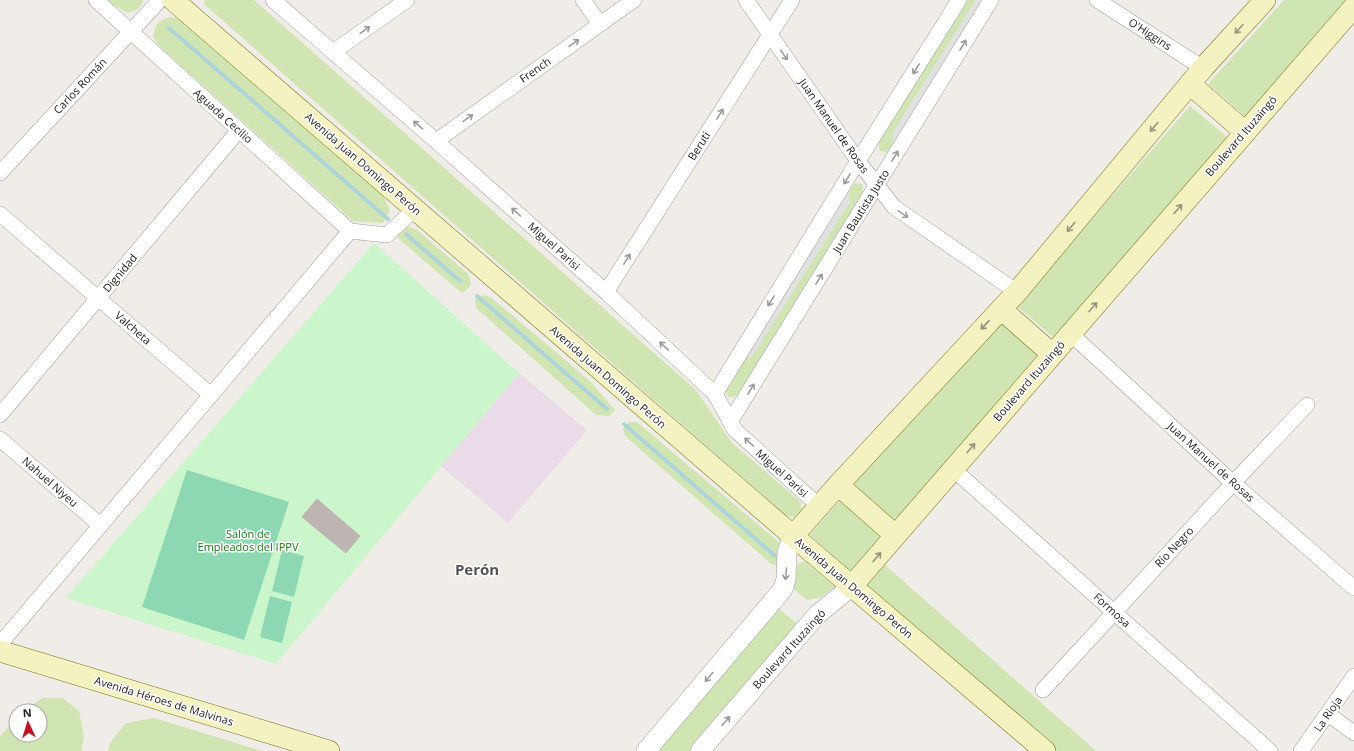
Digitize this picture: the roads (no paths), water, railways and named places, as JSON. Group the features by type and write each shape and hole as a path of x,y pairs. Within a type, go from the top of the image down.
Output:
{"main road":[{"name":"Avenida Juan Domingo Perón","path":"173,0 851,587 1045,751"},
{"path":"793,536 1016,292 1197,76 1265,0"},
{"name":"Boulevard Ituzaingó","path":"851,587 1354,7"},
{"path":"1197,76 1245,132"},
{"path":"1001,309 1052,354"},
{"path":"838,485 896,535"},
{"name":"Avenida Héroes de Malvinas","path":"0,651 329,751"}],"street":[{"name":"Aguada Cecilio","path":"96,0 350,231"},
{"name":"Carlos Román","path":"0,173 160,0"},
{"name":"Miguel Parisi","path":"273,0 436,141 606,292 715,394 735,430 819,506"},
{"path":"333,52 407,0"},
{"path":"583,0 600,24"},
{"name":"French","path":"436,141 634,0"},
{"name":"Juan Manuel de Rosas","path":"746,0 858,161 894,207 1016,292"},
{"name":"Beruti","path":"606,292 792,0"},
{"path":"715,394 959,0"},
{"name":"Juan Bautista Justo","path":"730,422 877,186 990,0"},
{"name":"O'Higgins","path":"1098,0 1197,76"},
{"name":"Dignidad","path":"0,415 239,130"},
{"path":"0,644 350,231 387,235 415,209"},
{"name":"Valcheta","path":"0,214 211,396"},
{"name":"Juan Manuel de Rosas","path":"1070,333 1233,483 1354,588"},
{"name":"Río Negro","path":"1043,690 1233,483 1307,405"},
{"name":"Nahuel Niyeu","path":"0,439 100,525"},
{"name":"Formosa","path":"953,469 1270,751"},
{"path":"646,751 783,590 786,579 787,552 793,536"},
{"name":"Boulevard Ituzaingó","path":"700,751 817,615 851,587"},
{"name":"La Rioja","path":"1301,751 1354,676"},
{"path":"1328,714 1354,733"}],"waterway":[{"path":"169,28 388,219"},
{"path":"406,234 460,281"},
{"path":"477,296 607,409"},
{"path":"624,424 775,556"}],"district":[{"name":"Perón","path":"477,570"}],"park label":[{"name":"Salón de Empleados del IPPV","path":"248,540"}]}
